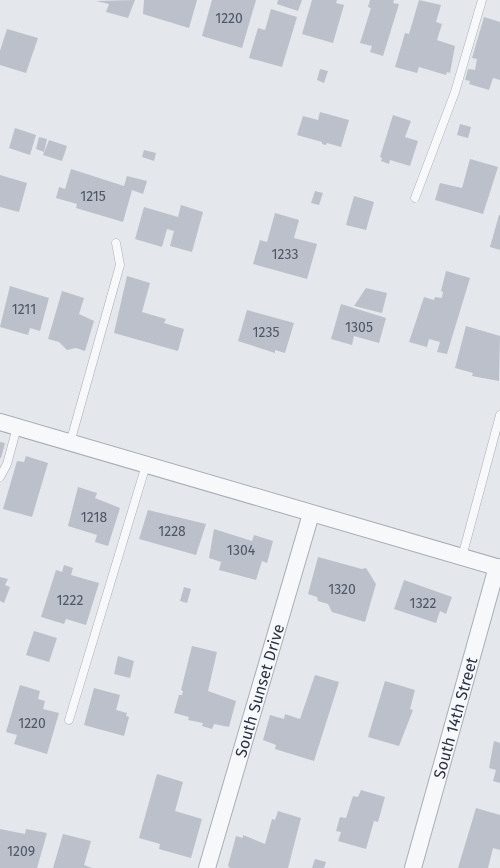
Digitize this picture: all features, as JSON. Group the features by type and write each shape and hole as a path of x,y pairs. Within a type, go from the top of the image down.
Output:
{"street":[{"path":"0,422 498,568"},
{"name":"South Sunset Drive","path":"207,868 311,514"},
{"name":"South 14th Street","path":"413,868 498,568"}],"lane":[{"path":"415,198 455,92 482,0"},
{"path":"70,443 120,265 116,243"},
{"path":"462,557 500,415"},
{"path":"0,477 7,464 17,427"},
{"path":"69,720 146,465"}],"building":[{"path":"135,0 128,18 106,12 109,4 96,1"},
{"path":"144,0 197,0 189,28 143,14"},
{"path":"212,0 256,0 242,48 202,36"},
{"path":"278,0 302,0 298,11 277,4"},
{"path":"312,0 337,0 336,3 344,5 333,43 302,34"},
{"path":"370,0 394,0 393,3 399,4 383,56 370,52 372,46 360,43 371,8 368,7"},
{"path":"419,0 441,5 436,22 442,24 437,40 455,46 450,73 447,72 446,75 419,67 417,73 395,67 405,33 409,34"},
{"path":"271,9 297,17 282,67 249,58 258,28 265,30"},
{"path":"484,17 500,22 500,80 493,78 489,90 469,84 470,81 465,80 468,69 475,70 477,59 472,58"},
{"path":"7,29 38,38 26,73 0,65 0,51"},
{"path":"320,69 328,71 324,83 317,80"},
{"path":"320,112 349,120 341,147 327,143 326,145 322,144 322,142 297,135 303,116 318,120"},
{"path":"393,115 411,121 405,137 418,141 410,166 390,160 389,164 381,161 382,158 380,157"},
{"path":"460,124 471,127 468,138 457,135"},
{"path":"15,128 36,135 30,155 9,148"},
{"path":"39,137 47,139 44,152 36,149"},
{"path":"49,140 67,146 62,161 43,155"},
{"path":"144,150 156,153 154,161 142,157"},
{"path":"470,159 498,167 483,214 435,200 440,183 462,188"},
{"path":"71,169 124,186 127,176 147,181 143,194 132,190 123,222 76,208 77,204 56,198 59,187 65,189"},
{"path":"0,175 27,183 19,212 0,207"},
{"path":"315,191 323,193 319,205 311,203"},
{"path":"354,196 374,202 366,230 346,225"},
{"path":"181,205 203,212 192,252 170,246 174,231 167,229 162,247 135,239 144,207 178,217"},
{"path":"275,213 299,220 294,238 317,244 307,279 253,264 260,240 267,242"},
{"path":"500,215 500,250 490,247"},
{"path":"446,271 470,278 447,354 437,352 440,342 429,339 427,347 409,342 424,297 434,300 435,297 442,298 443,292 441,291"},
{"path":"127,276 150,283 142,312 166,319 164,323 184,329 178,351 114,333"},
{"path":"10,286 49,298 40,331 30,328 28,335 0,327"},
{"path":"366,288 387,293 382,313 354,306"},
{"path":"62,291 84,298 79,314 94,321 85,351 76,348 67,350 59,342 48,339"},
{"path":"341,304 386,318 379,343 354,336 352,345 331,339"},
{"path":"247,310 294,323 285,353 275,350 275,353 238,341"},
{"path":"466,326 500,336 499,381 472,376 473,373 455,368"},
{"path":"0,442 5,443 1,458 0,458"},
{"path":"26,456 48,463 32,517 3,509 17,461 24,462"},
{"path":"78,487 97,493 95,498 120,508 108,546 95,542 97,535 68,526"},
{"path":"148,510 206,524 196,555 139,539"},
{"path":"214,529 252,541 254,535 273,541 267,563 262,561 256,580 219,570 221,562 209,558"},
{"path":"318,557 362,569 366,568 376,584 365,622 332,612 328,604 318,601 317,597 308,594"},
{"path":"64,565 73,568 71,575 99,583 86,625 66,619 64,624 41,617 56,570 62,572"},
{"path":"0,577 8,579 5,585 10,587 4,603 0,601"},
{"path":"404,580 452,597 446,614 440,611 436,623 394,609"},
{"path":"184,587 191,589 187,603 180,601"},
{"path":"34,631 57,638 49,662 26,655"},
{"path":"192,646 217,652 208,691 236,701 229,727 214,724 212,729 202,726 203,723 188,720 189,717 174,713 179,695 182,695 183,691 181,690"},
{"path":"118,656 134,661 130,678 114,674"},
{"path":"315,675 339,682 314,761 275,749 276,745 263,740 270,715 284,719 285,714 300,719"},
{"path":"385,681 415,690 410,709 413,710 399,746 368,737"},
{"path":"20,685 40,691 38,699 45,701 43,709 59,713 47,754 14,744 17,735 6,732"},
{"path":"94,688 120,695 116,710 127,713 126,716 129,717 124,736 84,725"},
{"path":"494,741 500,743 500,783 493,781 496,770 489,768"},
{"path":"157,774 183,782 175,811 202,819 191,858 159,849 160,844 139,838"},
{"path":"361,790 385,797 378,822 374,821 366,849 338,841 341,832 336,831 340,817 346,818 353,796 358,797"},
{"path":"476,808 500,815 500,850 493,848 488,868 458,868"},
{"path":"278,811 301,818 288,868 230,868 228,866 236,836 243,838 243,835 265,844 272,819 275,820"},
{"path":"0,829 25,834 26,829 47,833 37,868 0,868"},
{"path":"63,834 91,841 84,865 92,868 53,868"},
{"path":"315,859 326,862 324,868 312,868"}]}
